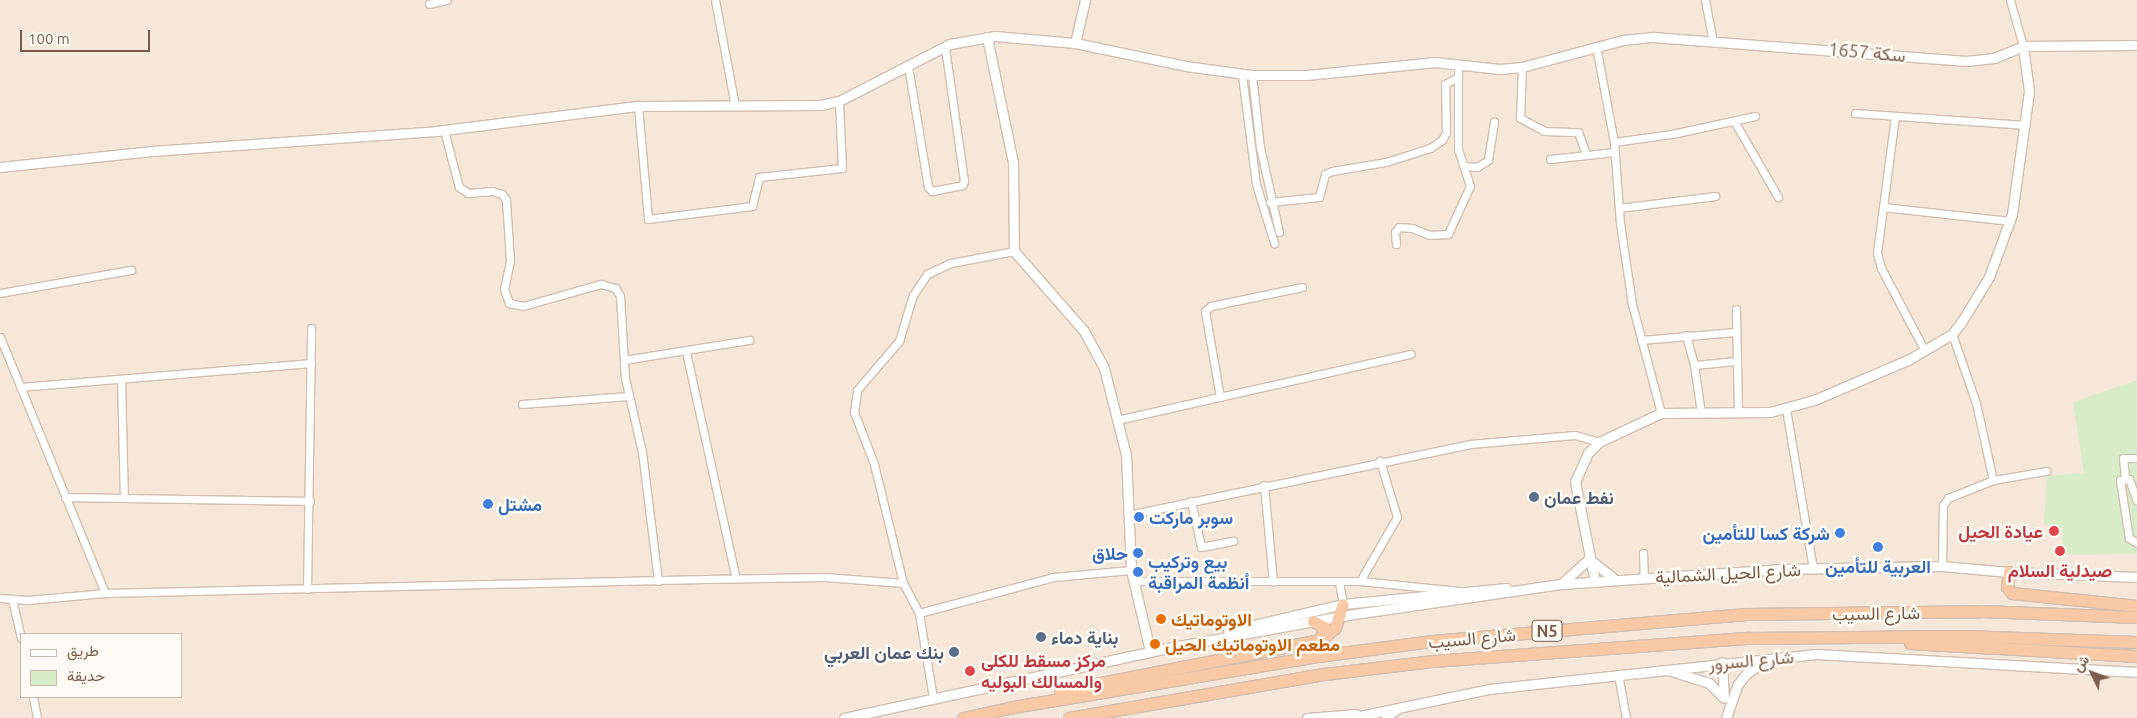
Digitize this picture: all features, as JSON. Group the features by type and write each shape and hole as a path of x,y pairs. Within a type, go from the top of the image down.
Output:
{"highway":[{"path":"2009,572 2006,587 2012,593 2137,606"},
{"path":"1012,707 1026,699 1246,652 1320,640 1335,628 1342,611"},
{"name":"شارع السيب","path":"963,718 1012,707 1319,656 1423,642 1737,615 1982,611 2137,617"},
{"path":"1313,621 1324,627 1320,640"},
{"path":"1852,636 1864,641 2137,656"},
{"name":"شارع السيب","path":"1069,718 1325,674 1434,661 1749,638 1963,636 2137,642"}],"street":[{"path":"429,4 447,0"},
{"path":"715,0 735,106"},
{"path":"1075,43 1085,0"},
{"path":"1705,0 1713,42"},
{"path":"1591,582 1589,559 1575,482 1588,453 1598,442 1661,413 1786,409 1854,385 1925,351 1952,334 1989,277 2010,220 2026,125 2029,91 2023,46 2010,0"},
{"path":"987,37 1013,162 1014,251 1057,297 1097,350 1126,455 1131,570 1150,651"},
{"name":"سكة 1657","path":"0,167 152,152 444,130 638,106 821,104 839,101 945,47 987,37 1075,43 1242,75 1307,75 1435,62 1482,69 1522,67 1596,46 1653,37 1966,61 1994,58 2023,46 2137,45"},
{"path":"1596,46 1614,142 1626,270 1641,340 1661,413"},
{"path":"908,66 928,187 932,191 962,186 964,181 945,47"},
{"path":"1396,244 1395,232 1399,227 1412,228 1429,235 1448,234 1470,186 1465,166 1458,150 1458,64"},
{"path":"1522,67 1520,118 1544,131 1578,132 1586,154"},
{"path":"1242,75 1256,184 1274,244"},
{"path":"1252,75 1270,202 1279,232"},
{"path":"1270,202 1319,196 1325,174 1332,171 1386,162 1430,148 1442,140 1446,132 1446,84 1458,77"},
{"path":"638,106 648,219 752,206 759,177 842,168 839,101"},
{"path":"1854,113 2026,125"},
{"path":"1614,142 1755,116"},
{"path":"1895,116 1877,253 1881,268 1925,351"},
{"path":"1465,166 1478,168 1488,160 1494,121"},
{"path":"1734,121 1778,197"},
{"path":"444,130 459,187 468,193 492,191 506,200 510,261 504,289 509,303 523,306 601,284 610,284 620,296 624,360 642,452 658,581"},
{"path":"1550,159 1614,152"},
{"path":"1619,208 1716,196"},
{"path":"1883,207 2010,220"},
{"path":"933,698 919,613 903,582 874,464 854,412 857,390 899,341 913,295 927,274 951,263 1014,251"},
{"path":"0,293 131,270"},
{"path":"1220,397 1206,311 1211,306 1302,286"},
{"path":"1736,309 1734,332 1738,412"},
{"path":"307,589 310,501 311,328"},
{"path":"1641,340 1734,332"},
{"path":"1952,334 1976,402 1992,480"},
{"path":"1686,335 1694,365 1701,413"},
{"path":"0,337 105,593"},
{"path":"624,360 686,352 749,340"},
{"path":"686,352 736,579"},
{"path":"1117,420 1411,354"},
{"path":"1694,365 1736,361"},
{"path":"20,387 311,364"},
{"path":"122,379 124,498"},
{"path":"522,404 630,396"},
{"path":"1786,409 1813,568"},
{"path":"1128,515 1264,485 1470,444 1575,435 1598,442"},
{"path":"2137,458 2123,458 2125,477 2133,483 2137,501"},
{"path":"1360,581 1397,517 1380,461"},
{"path":"1942,566 1944,505 1955,494 1992,480 2046,471"},
{"path":"2125,477 2120,480 2119,487 2129,538 2137,543"},
{"path":"1264,485 1273,582"},
{"path":"65,497 310,501"},
{"path":"1191,501 1201,547 1233,541"},
{"path":"1643,553 1644,578"},
{"path":"1589,559 1616,580"},
{"path":"1561,584 1589,559"},
{"name":"شارع الحيل الشمالية","path":"844,718 1150,651 1313,621 1342,611 1561,584 1813,568 1942,566 2009,572 2137,577"},
{"path":"919,613 1053,577 1131,570"},
{"path":"0,598 105,593 825,577 903,582"},
{"path":"1133,581 1360,581 1460,590"},
{"path":"1339,582 1342,611"},
{"name":"شارع الحيل الشمالية","path":"1167,648 1202,636 1342,611 1422,594 1460,590 1529,588"},
{"path":"12,598 20,634"},
{"name":"شارع السرور","path":"1350,718 1369,716 1404,706 1490,689 1722,662 1816,654 2137,672"},
{"path":"1726,718 1738,684 1747,673 1767,659"},
{"path":"1722,662 1726,718"},
{"path":"1663,669 1700,678 1717,689 1724,698"},
{"path":"1618,674 1626,718"},
{"path":"33,698 37,718"},
{"path":"1385,718 1404,706"},
{"name":"شارع السرور","path":"1307,718 1369,716"}],"shaded area":[{"path":"0,0 2137,0 2137,718 0,718"}],"green space":[{"path":"2137,380 2137,554 2063,555 2062,529 2044,524 2047,476 2084,473 2073,402"}],"place":[{"name":"نفط عمان","path":"1534,497"},
{"name":"مشتل","path":"488,504"},
{"name":"سوبر ماركت","path":"1139,517"},
{"name":"عيادة الحيل","path":"2054,531"},
{"name":"شركة كسا للتأمين","path":"1840,533"},
{"name":"العربية للتأمين","path":"1878,547"},
{"name":"صيدلية السلام","path":"2060,551"},
{"name":"حلاق","path":"1138,553"},
{"name":"بيع وتركيب أنظمة المراقبة","path":"1138,572"},
{"name":"الاوتوماتيك","path":"1161,619"},
{"name":"بناية دماء","path":"1041,637"},
{"name":"مطعم الاوتوماتيك الحيل","path":"1155,644"},
{"name":"بنك عمان العربي","path":"954,652"},
{"name":"مركز مسقط للكلى والمسالك البوليه","path":"970,671"}]}
